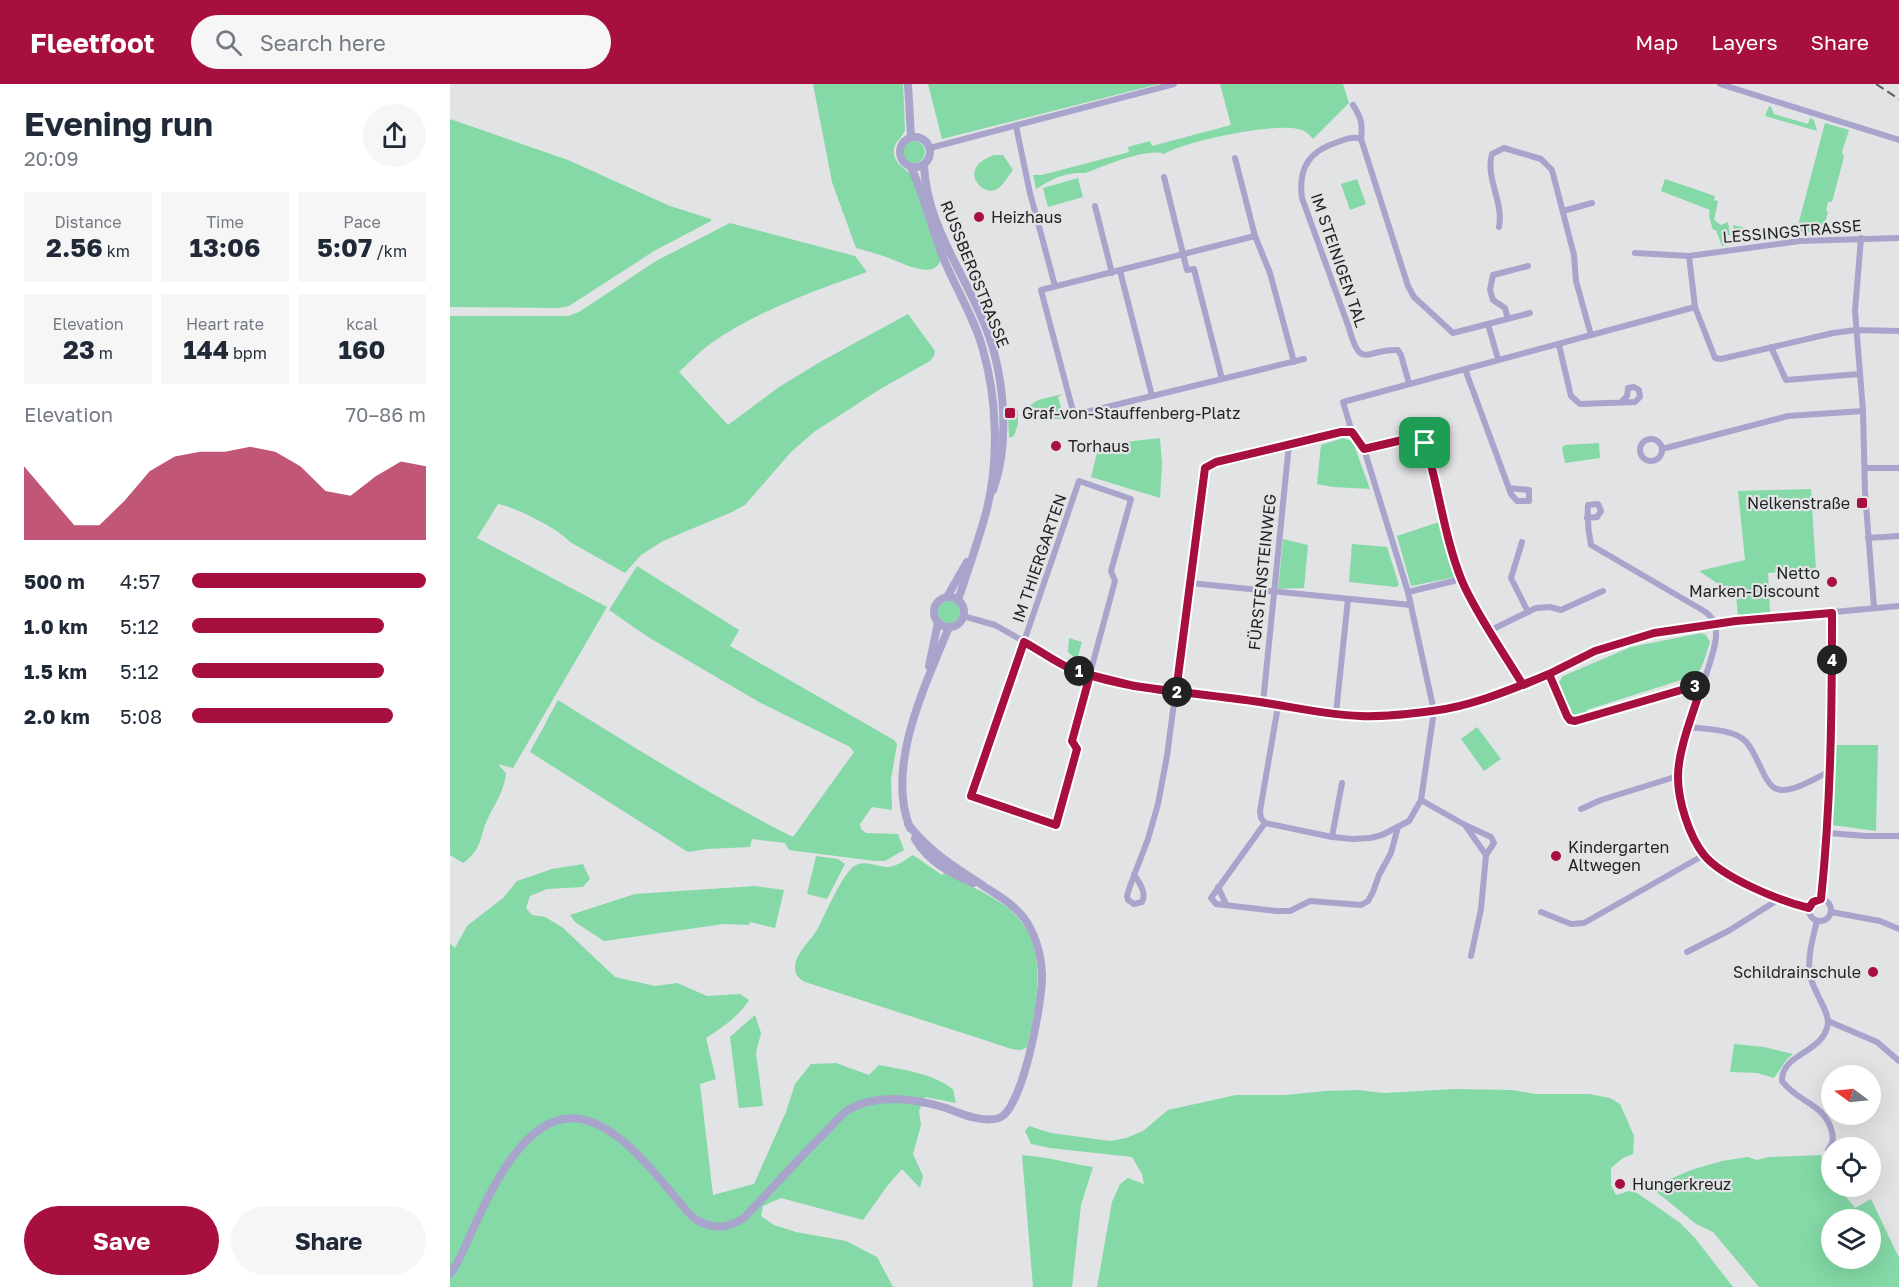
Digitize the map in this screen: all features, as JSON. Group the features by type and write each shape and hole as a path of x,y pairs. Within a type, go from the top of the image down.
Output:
{"street":[{"path":"908,84 911,137"},
{"path":"930,148 1174,84"},
{"path":"1720,84 1899,140"},
{"path":"1353,105 1361,117 1361,139 1400,264 1414,297 1453,333 1530,313"},
{"path":"1016,126 1054,286"},
{"path":"911,137 922,139 930,148 930,157 924,165 911,167 903,163 900,150 904,142 911,137"},
{"name":"IM STEINIGEN TAL","path":"1361,139 1352,137 1328,145 1315,153 1306,163 1303,173 1300,185 1302,198 1330,272 1354,347 1361,354 1398,350 1409,382"},
{"path":"1498,227 1501,217 1489,164 1492,154 1504,148 1541,159 1552,170 1574,255 1576,281 1591,335"},
{"path":"1235,158 1254,236 1270,273 1294,362"},
{"name":"RUSSBERGSTRASSE","path":"924,165 925,181 934,212 952,260 984,322 993,347 1000,382 1002,449 996,480 958,600"},
{"name":"RUSSBERGSTRASSE","path":"911,167 941,253 975,325 991,384 995,431 989,500"},
{"path":"1164,177 1187,270 1194,269 1222,379"},
{"path":"1563,211 1592,203"},
{"path":"1095,206 1112,273"},
{"path":"1254,236 1041,290 1074,415 1304,359"},
{"path":"1861,238 1854,311 1863,411 1868,537 1874,607"},
{"name":"LESSINGSTRASSE","path":"1635,253 1689,256 1800,241 1899,238"},
{"path":"1689,256 1695,307 1715,358 1721,359 1807,337 1856,330 1899,331"},
{"path":"1508,318 1505,308 1493,300 1490,290 1493,275 1528,266"},
{"path":"1120,271 1152,396"},
{"path":"1278,706 1260,812 1265,823 1353,840 1382,835 1408,821 1421,800 1434,711 1408,592 1364,449 1352,432 1343,402 1409,382 1559,345 1695,307"},
{"path":"1488,324 1498,359"},
{"path":"1559,345 1570,396 1580,404 1621,402"},
{"path":"1771,347 1786,380 1860,374"},
{"path":"1465,369 1509,488"},
{"path":"1662,449 1788,416 1863,411"},
{"path":"1134,874 1156,814 1167,756 1205,468 1216,462 1289,444 1341,432 1352,432"},
{"path":"1364,449 1415,437 1422,438 1434,470 1450,542 1462,579 1523,685"},
{"name":"FÜRSTENSTEINWEG","path":"1263,703 1289,444"},
{"path":"1865,468 1899,468"},
{"name":"IM THIERGARTEN","path":"1079,481 1131,499 1111,571 1115,581 1090,675 1072,741 1077,749 1056,825 971,796 1079,481"},
{"path":"1587,518 1591,545 1704,611 1711,616 1715,624 1715,644 1689,727 1678,776 1682,808 1704,855 1745,883 1779,899 1809,908"},
{"path":"1868,537 1899,536"},
{"path":"1522,542 1511,578 1528,612"},
{"name":"RUSSBERGSTRASSE","path":"926,685 938,622 934,614 936,605 947,597 974,549"},
{"path":"1408,592 1462,579"},
{"path":"1190,583 1411,604"},
{"path":"1491,630 1536,608 1550,607 1561,610 1603,591"},
{"path":"938,622 949,627 956,625 963,616 963,608 958,600 947,597"},
{"path":"1336,713 1348,599"},
{"path":"963,616 989,622 1066,666 1090,675 1134,686 1359,716 1379,716 1434,711 1491,697 1549,674 1595,651 1654,633 1715,624 1899,606"},
{"path":"1821,899 1828,833 1831,771 1832,613"},
{"name":"RUSSBERGSTRASSE","path":"450,1274 456,1267 473,1228 509,1162 532,1136 554,1122 576,1118 601,1126 633,1150 695,1219 720,1228 733,1225 744,1218 848,1110 871,1102 895,1099 922,1102 984,1119 998,1118 1006,1114 1020,1086 1039,1011 1042,975 1039,950 1027,924 1015,909 986,887 953,874 930,858 918,843 908,824 902,797 903,766 912,727 949,627"},
{"path":"1549,674 1567,716 1570,720 1575,721 1702,684"},
{"path":"1689,727 1728,733 1742,738 1751,748 1767,780 1773,787 1780,790 1788,791 1831,771"},
{"path":"1581,809 1601,800 1678,776"},
{"path":"1332,837 1342,783"},
{"path":"1421,800 1491,837 1494,843 1486,855 1481,909 1471,956"},
{"path":"1265,823 1211,898 1216,904 1283,911 1300,908 1310,901 1361,905 1368,901 1373,892 1391,853 1398,827"},
{"path":"1465,825 1486,855"},
{"path":"1828,833 1899,836"},
{"path":"1541,912 1571,924 1584,923 1704,855"},
{"path":"1218,887 1226,904"},
{"path":"1687,952 1730,930 1779,899"},
{"path":"1821,899 1829,904 1831,912 1827,919 1817,921 1810,916 1809,908 1813,902 1821,899"},
{"path":"1831,912 1880,921 1899,929"},
{"path":"1817,921 1810,953 1810,975 1828,1021 1822,1039 1813,1048 1787,1064 1782,1073 1782,1081 1820,1110 1829,1121 1833,1137"},
{"path":"1828,1021 1877,1042 1899,1061"}],"green space":[{"path":"813,84 903,84 905,130 897,141 894,154 898,163 914,179 925,208 941,259 932,269 918,269 856,248 832,182"},
{"path":"928,84 1159,84 942,139"},
{"path":"1220,84 1343,84 1349,103 1313,139 1302,130 1286,128 1230,134 1164,154 1138,155 1086,173 1065,175 1036,189 1033,175 1042,175 1129,152 1128,147 1150,141 1152,146 1231,125"},
{"path":"1769,106 1774,114 1808,124 1810,118 1814,120 1817,131 1765,116"},
{"path":"450,119 568,160 670,206 711,219 711,221 654,251 569,306 558,308 450,307"},
{"path":"1825,123 1849,130 1832,202 1828,202 1825,222 1827,223 1821,231 1796,233"},
{"path":"910,141 918,141 925,148 925,156 918,163 910,163 903,156 903,148"},
{"path":"994,155 1003,155 1013,170 1002,185 992,191 980,186 974,174 976,167 982,161"},
{"path":"1078,178 1083,197 1048,207 1043,188"},
{"path":"1357,179 1366,204 1350,210 1341,184"},
{"path":"1665,179 1715,196 1714,200 1718,201 1714,220 1721,225 1728,222 1730,235 1725,236 1727,245 1722,246 1716,230 1713,230 1709,216 1710,210 1661,191"},
{"path":"730,223 855,256 867,272 806,294 728,332 710,344 679,372 728,425 779,387 908,314 935,351 934,356 930,361 882,388 814,432 791,452 745,505 663,541 641,555 625,573 570,542 536,519 498,504 477,538 607,607 513,768 498,764 506,773 502,791 488,818 477,848 463,863 450,855 450,316 568,316 579,312 656,261"},
{"path":"1733,225 1777,236 1778,232 1783,233 1783,238 1735,243"},
{"path":"1063,394 1058,397 1064,419 1042,419 1030,413 1029,406 1038,400"},
{"path":"1010,408 1018,410 1018,424 1014,436 1009,438 1008,416 1011,416"},
{"path":"1160,438 1162,463 1160,498 1091,477 1099,445"},
{"path":"1343,438 1352,441 1370,489 1317,484 1321,445"},
{"path":"1599,443 1600,458 1565,463 1562,448 1565,445"},
{"path":"1811,489 1816,570 1768,573 1770,612 1738,615 1736,596 1699,571 1745,560 1738,491"},
{"path":"1442,521 1461,576 1411,586 1397,536"},
{"path":"1283,539 1308,545 1304,588 1278,589"},
{"path":"1352,544 1387,547 1399,585 1396,587 1349,582"},
{"path":"637,566 739,630 730,646 894,740 897,744 891,779 892,810 872,807 860,824 861,829 866,833 898,834 904,850 885,861 875,861 789,850 785,843 752,839 750,847 688,852 530,752 558,700 703,788 793,837 854,752 850,747 759,702 648,637 609,610"},
{"path":"949,601 957,604 960,612 957,620 949,623 941,620 938,612 941,604"},
{"path":"1701,633 1706,635 1710,642 1702,666 1691,679 1685,682 1684,679 1587,710 1587,713 1575,716 1570,714 1559,682 1563,676 1631,647"},
{"path":"1069,638 1082,642 1077,660 1068,652"},
{"path":"1477,727 1501,759 1484,771 1461,739"},
{"path":"1836,745 1878,745 1876,831 1832,825"},
{"path":"913,855 942,875 944,873 1001,903 1017,917 1028,933 1035,951 1037,989 1027,1047 1021,1050 1012,1049 805,982 797,975 795,968 800,952 818,928 840,884 851,869 864,863 884,867 892,866"},
{"path":"816,856 838,859 845,864 827,899 807,894"},
{"path":"583,864 590,879 583,887 547,889 530,896 526,908 532,915 545,917 562,927 615,977 655,986 677,983 707,996 740,994 749,1000 735,1017 706,1038 716,1079 700,1084 713,1195 754,1184 786,1112 795,1084 811,1064 836,1063 869,1075 879,1065 927,1076 953,1089 956,1103 925,1097 919,1111 921,1125 913,1154 923,1176 920,1188 902,1169 863,1220 781,1198 763,1206 761,1216 774,1225 796,1232 846,1241 877,1257 893,1287 450,1287 450,943 455,948 467,926 503,898 517,881 552,869"},
{"path":"755,886 784,890 775,928 750,922 749,925 724,924 604,941 575,922 570,915 635,894"},
{"path":"755,1015 761,1033 756,1053 763,1106 739,1108 730,1037"},
{"path":"1734,1044 1764,1047 1793,1054 1774,1078 1757,1073 1730,1072"},
{"path":"1455,1089 1512,1090 1535,1094 1589,1094 1610,1098 1620,1104 1634,1136 1633,1154 1623,1158 1611,1168 1611,1185 1616,1195 1629,1191 1637,1193 1679,1222 1695,1238 1733,1287 1097,1287 1112,1202 1120,1184 1128,1178 1144,1184 1142,1174 1132,1157 1031,1144 1025,1131 1029,1126 1051,1133 1110,1141 1143,1131 1168,1110 1236,1095 1285,1095 1357,1090 1384,1093"},
{"path":"1022,1155 1093,1167 1081,1205 1072,1287 1033,1287"},
{"path":"1821,1155 1821,1197 1846,1197 1855,1208 1871,1199 1876,1209 1821,1209 1821,1269 1881,1269 1881,1220 1899,1258 1899,1287 1759,1287 1713,1232 1696,1224 1653,1189 1654,1186 1691,1170 1722,1161 1748,1157 1757,1160 1769,1157"}],"railway":[{"path":"1876,84 1899,99"}],"place":[{"name":"Heizhaus","path":"979,217"},
{"name":"Graf-von-Stauffenberg-Platz","path":"1010,413"},
{"name":"Torhaus","path":"1056,446"},
{"name":"Nelkenstraße","path":"1862,503"},
{"name":"Netto Marken-Discount","path":"1832,582"},
{"name":"Kindergarten Altwegen","path":"1556,856"},
{"name":"Schildrainschule","path":"1873,972"},
{"name":"Hungerkreuz","path":"1620,1184"}],"route":[{"path":"1425,443 1422,438 1415,437 1364,449 1352,432 1341,432 1216,462 1205,468 1203,473 1190,583 1176,692 1134,686 1090,675 1066,666 1024,642 971,796 1056,825 1077,749 1072,741 1090,675 1125,684 1134,686 1226,698 1263,703 1278,706 1359,716 1379,716 1434,711 1456,706 1491,697 1523,685 1549,674 1567,716 1570,720 1575,721 1702,684 1682,752 1678,776 1682,808 1704,855 1745,883 1789,903 1809,908 1810,904 1821,899 1828,833 1831,771 1832,613 1736,621 1654,633 1595,651 1523,685 1469,595 1462,579 1450,542 1434,470 1425,443"}]}
